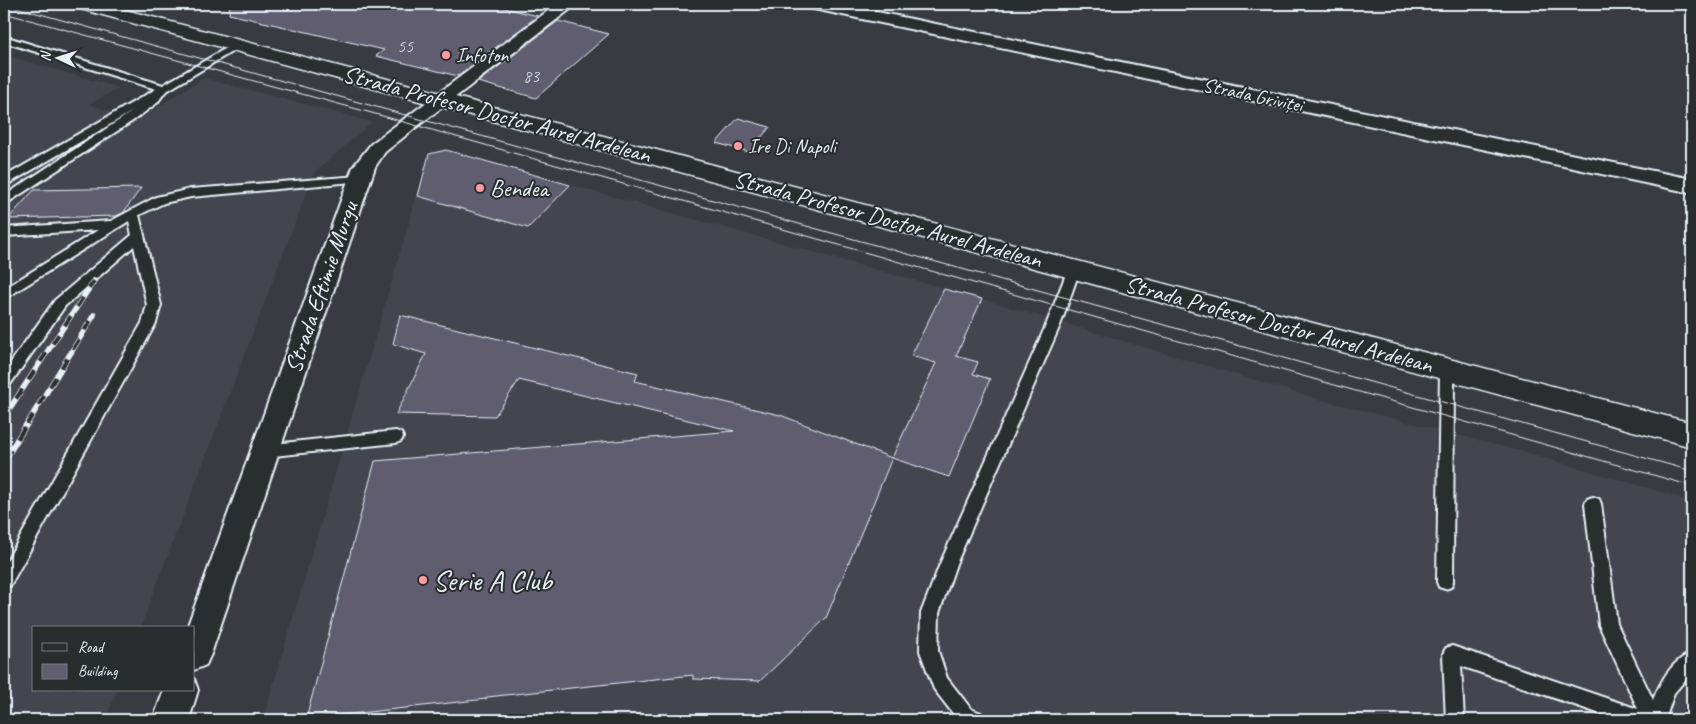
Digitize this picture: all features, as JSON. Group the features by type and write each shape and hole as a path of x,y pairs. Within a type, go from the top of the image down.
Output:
{"main road":[{"name":"Strada Profesor Doctor Aurel Ardelean","path":"83,4 441,98 1692,435"}],"street":[{"name":"Strada Eftimie Murgu","path":"195,651 359,179 371,156 378,148 441,98 568,4"},
{"name":"Strada Griviței","path":"814,4 1692,186"},
{"path":"171,720 180,692"}],"lane":[{"path":"4,39 163,88"},
{"path":"4,182 238,45"},
{"path":"4,201 130,118 153,101 163,88"},
{"path":"4,295 133,213 160,200 191,193 359,179"},
{"path":"4,581 149,322 154,305 133,213"},
{"path":"4,232 114,225"},
{"path":"4,382 60,303 138,237"},
{"path":"974,720 966,714 940,683 929,651 930,613 948,564 1054,323 1074,269"},
{"path":"1445,582 1447,370"},
{"path":"264,451 396,437"},
{"path":"1593,504 1608,625 1654,720"},
{"path":"1455,720 1452,654 1644,720"},
{"path":"1654,720 1667,686 1679,670 1692,660"}],"shaded area":[{"path":"4,55 119,88 89,104 136,121 203,78 372,122 314,173 141,626 32,626 32,692 116,692 105,720 4,720"},
{"path":"429,154 549,179 982,299 1318,399 1520,451 1692,501 1692,720 263,720"}],"building":[{"path":"230,4 488,4 538,16 458,76 376,56 384,50 229,14"},
{"path":"558,21 609,34 536,98 478,82"},
{"path":"738,118 770,127 749,152 716,143"},
{"name":"Bendea","path":"446,150 570,185 528,228 418,196 429,154"},
{"path":"141,188 123,213 116,216 8,219 34,190"},
{"path":"944,289 982,299 956,356 978,362 973,374 990,379 949,477 892,458 936,363 911,356"},
{"path":"400,315 638,373 635,381 780,415 892,458 826,618 760,681 693,679 693,675 306,719 375,461 734,431 519,380 495,416 396,414 426,354 393,344"}],"tram line":[{"path":"4,4 1692,471"},
{"path":"4,13 379,115 1692,486"}],"railway":[{"path":"4,417 94,281"},
{"path":"27,424 94,315"},
{"path":"4,461 28,422"}],"place":[{"name":"Infoton","path":"446,55"},
{"name":"Ire Di Napoli","path":"738,146"},
{"name":"Bendea","path":"480,188"},
{"name":"Serie A Club","path":"423,580"}]}
